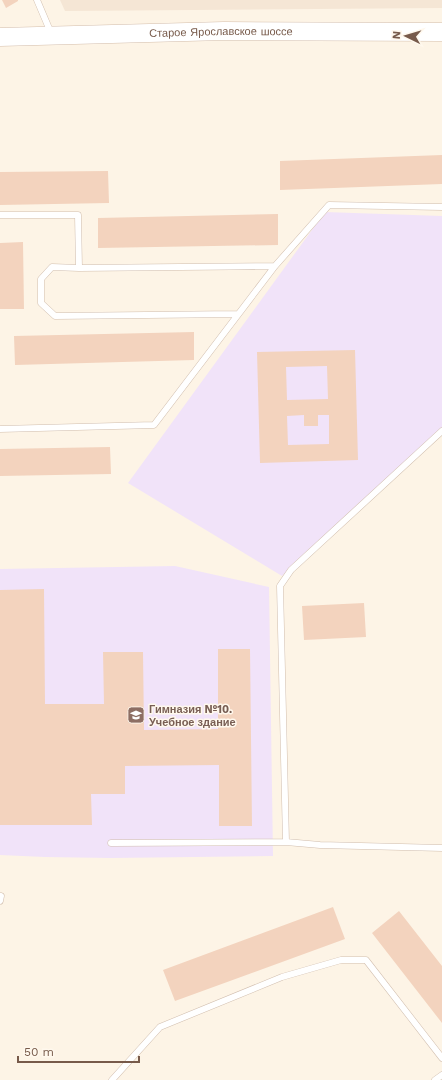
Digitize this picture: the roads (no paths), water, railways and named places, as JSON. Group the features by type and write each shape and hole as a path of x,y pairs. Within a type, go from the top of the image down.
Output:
{"main road":[{"name":"Старое Ярославское шоссе","path":"0,37 224,31 442,32"}],"lane":[{"path":"37,0 52,35"},
{"path":"0,428 154,425 275,266 329,205 442,207"},
{"path":"0,215 78,215 78,268"},
{"path":"238,314 55,316 41,303 40,279 52,268 275,266"},
{"path":"286,842 280,586 291,570 442,431"},
{"path":"111,843 286,842 320,845 442,848"},
{"path":"112,1080 160,1027 282,977 341,960 366,960 442,1058"},
{"path":"435,1080 442,1075"}],"place":[{"name":"Гимназия №10. Учебное здание","path":"136,715"}]}
